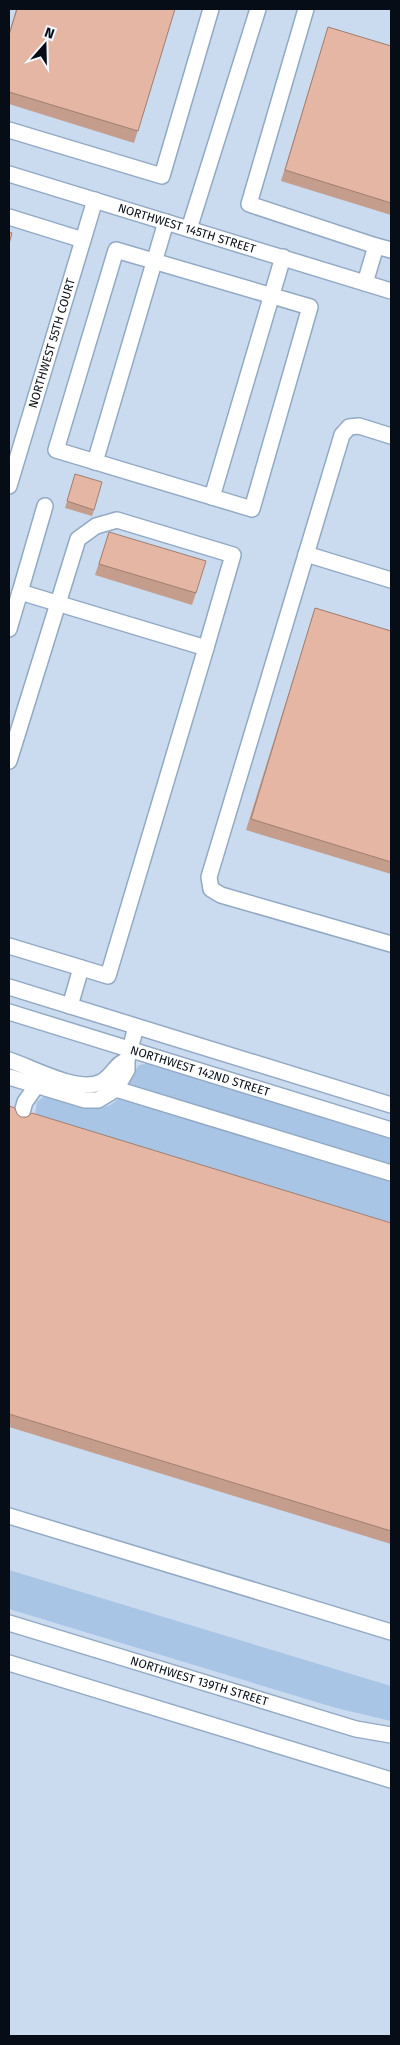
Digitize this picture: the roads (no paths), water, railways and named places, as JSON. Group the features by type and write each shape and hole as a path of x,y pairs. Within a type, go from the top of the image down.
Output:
{"street":[{"path":"9,130 162,176 211,9"},
{"path":"189,229 258,9"},
{"path":"306,9 249,204 391,250"},
{"name":"NORTHWEST 145TH STREET","path":"9,174 391,291"},
{"name":"NORTHWEST 55TH COURT","path":"9,486 95,200"},
{"path":"9,217 83,240"},
{"path":"95,462 166,222"},
{"path":"365,283 376,246"},
{"path":"116,250 155,262 310,307 252,509 56,450 116,250"},
{"path":"212,497 282,257"},
{"path":"391,436 358,426 349,427 342,434 209,877 211,889 221,896 391,944"},
{"path":"9,629 45,506"},
{"path":"9,761 78,539 84,533 96,526 117,520 233,555 108,976 9,946"},
{"path":"306,554 391,580"},
{"path":"20,592 206,648"},
{"path":"70,1006 81,968"},
{"name":"NORTHWEST 142ND STREET","path":"9,987 391,1105"},
{"name":"NORTHWEST 142ND STREET","path":"9,1012 128,1055 391,1130"},
{"path":"9,1077 85,1100 98,1100 116,1089 127,1070 128,1055 136,1027"},
{"path":"9,1060 72,1084 88,1085 100,1083 110,1076 116,1066 128,1055"},
{"path":"20,1119 26,1102 37,1085"},
{"path":"116,1089 391,1173"},
{"path":"9,1516 391,1632"},
{"name":"NORTHWEST 139TH STREET","path":"9,1623 356,1729 391,1735"},
{"path":"9,1663 391,1780"}]}
